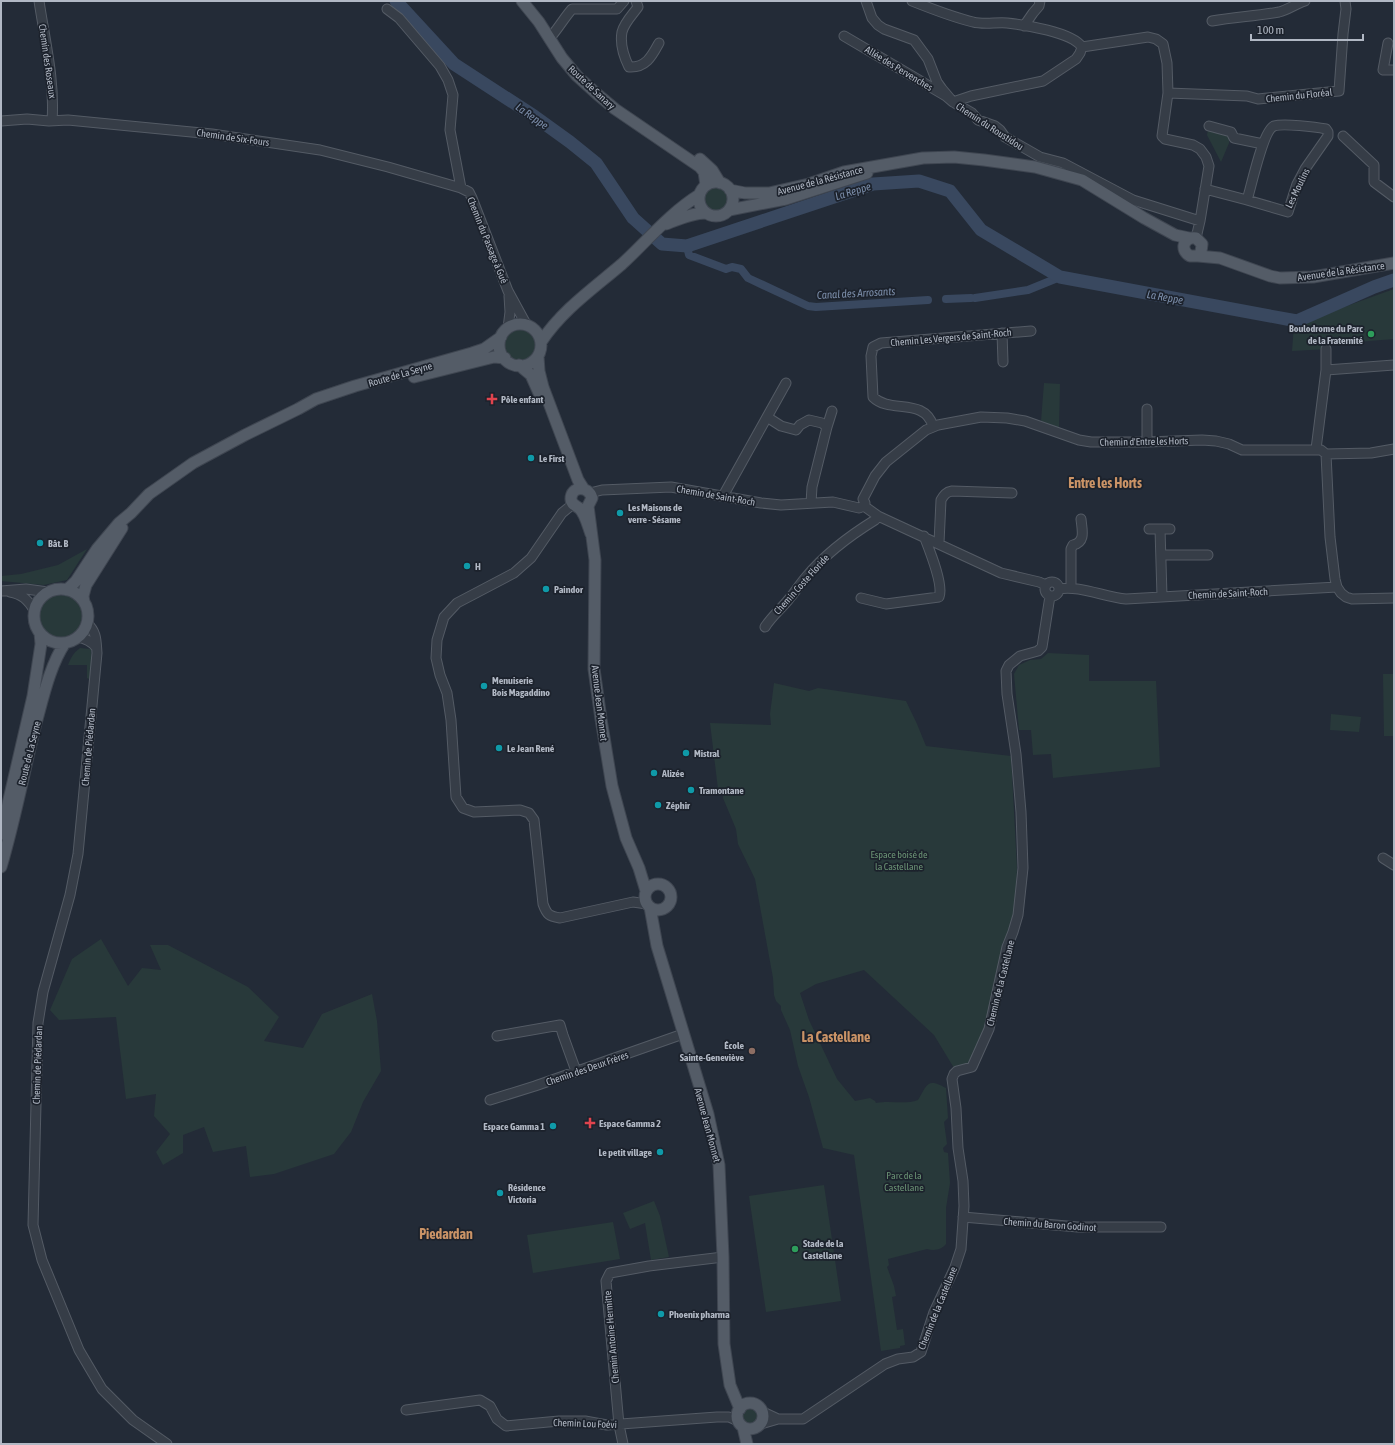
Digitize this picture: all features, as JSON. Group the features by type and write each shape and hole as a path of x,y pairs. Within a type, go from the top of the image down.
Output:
{"main road":[{"name":"Route de Sanary","path":"522,1 539,22 562,58 582,80 615,109 641,125 690,151 712,170 720,183"},
{"name":"Route de Sanary","path":"641,125 700,167 704,172 706,185"},
{"name":"Avenue de la Résistance","path":"730,190 745,193 769,193 809,184 844,172 909,160 938,157 961,158 1014,164 1063,174 1129,216 1220,258 1270,276 1280,278 1313,277 1394,263"},
{"name":"Avenue de la Résistance","path":"729,210 786,199 909,160"},
{"path":"541,342 561,316 644,243 662,226 680,209 699,195 706,185 710,183 720,183 726,185 730,190 733,200 729,210 721,216 701,213 678,219 662,226"},
{"path":"699,195 700,206 706,214"},
{"path":"538,356 530,363 519,365 509,362 501,352 499,345 501,337 508,328 514,325 529,326 545,324 561,316"},
{"path":"529,326 537,332 541,342 538,356 539,370 543,387 582,491"},
{"name":"Route de La Seyne","path":"67,590 76,581 119,523 149,494 193,463 316,399 355,386 484,349 501,337"},
{"name":"Route de La Seyne","path":"298,409 473,362 494,357 505,358"},
{"name":"Avenue Jean Monnet","path":"519,365 531,375 570,475 591,501 580,506"},
{"name":"Avenue Jean Monnet","path":"582,491 571,499 580,506 591,534 595,566 594,669 598,703 608,762 619,812 626,838 639,868 646,891"},
{"name":"Route de La Seyne","path":"84,602 83,596 86,586 131,513"},
{"path":"57,589 67,590 80,596 84,602 87,609 87,623 82,633 78,637 65,643 59,643 48,640 40,633 36,626 34,610 39,600 48,592 57,589"},
{"name":"Route de La Seyne","path":"1,834 32,696 41,644 40,633"},
{"name":"Route de La Seyne","path":"1,867 9,841 41,704 55,662 65,643"},
{"name":"Avenue Jean Monnet","path":"639,868 660,884"},
{"path":"655,935 662,909 668,904 670,896 667,888 660,884 652,885 646,891 645,900 649,906 654,909 662,909"},
{"name":"Avenue Jean Monnet","path":"649,906 655,935 709,1120 719,1165 723,1257 724,1344 727,1374 739,1415 752,1404 758,1406 759,1422"},
{"path":"739,1415 748,1429 759,1422"},
{"path":"739,1415 748,1444"},
{"path":"748,1444 759,1422"}],"street":[{"name":"Chemin des Roseaux","path":"39,1 54,103 52,121"},
{"path":"550,39 559,29 566,16 572,9 617,10 624,1"},
{"path":"636,1 638,7 622,31 622,44 625,60 629,67 636,67 644,64 652,56 659,43"},
{"name":"Chemin du Roustidou","path":"866,1 872,18 878,25 884,29 914,40 928,59 937,82 953,102 972,113 978,120 995,126 1005,137 1040,157 1063,163 1134,200 1200,221"},
{"path":"912,1 979,24 1007,23 1054,32 1075,39 1082,47"},
{"path":"1024,26 1039,6 1040,1"},
{"path":"1212,21 1279,12 1305,1"},
{"name":"Chemin du Floréal","path":"1168,93 1247,96 1258,98 1339,91 1346,9 1345,1"},
{"name":"Chemin du Passage à Gué","path":"387,9 399,18 440,66 448,80 453,95 450,130 463,189 469,192 472,198 508,291 529,326"},
{"name":"Allée des Pervenches","path":"844,36 946,96 953,102"},
{"path":"1082,47 1148,37 1156,39 1163,44 1167,63 1168,93 1162,136 1165,139 1193,145 1200,149 1206,157 1209,166 1200,221 1194,245"},
{"path":"1388,43 1383,70 1394,70"},
{"path":"953,102 971,96 1043,81 1076,59 1082,47"},
{"name":"Chemin de Six-Fours","path":"1,121 27,119 52,121 68,120 212,134 320,150 388,167 463,189"},
{"path":"1209,126 1231,132 1234,138 1263,144 1247,200"},
{"name":"Les Moulins","path":"1205,189 1288,212 1297,184 1305,169 1328,136 1328,132 1326,129 1318,128 1274,126 1268,130 1263,144"},
{"path":"1343,136 1374,165 1374,182 1394,197"},
{"name":"Chemin du Passage à Gué","path":"508,291 510,312 508,328"},
{"name":"Chemin Les Vergers de Saint-Roch","path":"933,426 923,411 884,403 877,401 873,397 871,356 873,347 881,343 1031,331"},
{"path":"1002,333 1003,362"},
{"path":"1316,450 1326,370 1326,350"},
{"path":"1326,370 1394,365"},
{"path":"723,496 786,382"},
{"path":"1146,442 1147,409"},
{"path":"811,503 812,487 832,411"},
{"path":"767,417 781,426 796,430 800,425 809,420 822,423 827,427"},
{"name":"Chemin d'Entre les Horts","path":"860,503 875,476 886,462 926,430 933,426 981,417 1007,418 1025,422 1079,440 1091,442 1202,440 1230,444 1242,450 1321,450 1326,454"},
{"path":"1394,449 1371,453 1326,454 1330,537 1337,587 1346,597 1352,599 1394,598"},
{"name":"Chemin de Saint-Roch","path":"582,491 671,487 761,504 781,505 833,502 860,503 878,516 1001,573 1046,585"},
{"path":"939,544 941,500 948,492 1012,493"},
{"path":"580,506 562,513 531,558 514,573 457,603 444,618 437,640 436,658 440,675 447,693 451,720 456,797 464,808 474,812 520,810 529,813 534,820 543,904 545,911 550,916 560,918 633,902 649,906"},
{"name":"Chemin Coste Floride","path":"765,627 770,618 788,600 825,556 840,543 875,520 878,516"},
{"path":"1071,588 1070,549 1073,545 1080,542 1082,538 1081,519"},
{"path":"1149,529 1170,529"},
{"path":"1160,530 1162,596"},
{"path":"861,598 886,604 939,597 940,586 930,550 924,536"},
{"path":"1160,555 1208,555"},
{"path":"1051,582 1058,585 1059,589 1055,595 1050,596 1045,592 1046,585 1051,582"},
{"name":"Chemin de Saint-Roch","path":"1059,589 1071,588 1126,599 1337,587"},
{"path":"3,590 26,589 48,592"},
{"path":"3,590 17,593 25,598 34,610"},
{"name":"Chemin de la Castellane","path":"759,1422 778,1419 803,1419 885,1364 898,1359 914,1357 921,1352 934,1312 954,1268 960,1249 963,1217 963,1181 958,1148 956,1108 952,1079 957,1071 972,1067 989,1029 1007,946 1018,914 1022,868 1021,812 1016,754 1007,694 1006,671 1009,665 1020,656 1038,651 1042,647 1050,596"},
{"name":"Chemin de Piédardan","path":"87,623 92,627 97,638 78,854 70,895 43,992 39,1019 33,1225 42,1260 78,1350 102,1389 133,1420 167,1444"},
{"path":"78,637 85,638 92,642 96,647"},
{"path":"1383,858 1394,865"},
{"path":"633,902 646,891"},
{"path":"497,1036 560,1025 562,1035 576,1071"},
{"name":"Chemin des Deux Frères","path":"490,1100 535,1086 683,1034"},
{"name":"Chemin du Baron Godinot","path":"963,1217 1078,1227 1161,1227"},
{"name":"Chemin Antoine Hermitte","path":"623,1444 619,1425 606,1281 610,1273 649,1266 723,1257"},
{"name":"Chemin Lou Foévi","path":"406,1410 480,1400 490,1406 497,1420 506,1426 559,1421 585,1421 607,1425 619,1425 739,1415"}],"green space":[{"path":"1208,130 1224,134 1229,138 1229,143 1221,162 1207,135"},
{"path":"716,182 728,187 733,199 728,211 716,216 704,211 699,199 704,187"},
{"path":"1394,289 1394,339 1332,344 1329,349 1292,351 1294,325"},
{"path":"520,324 535,330 541,345 535,360 520,366 505,360 499,345 505,330"},
{"path":"1044,383 1060,384 1059,428 1041,421"},
{"path":"87,549 67,580 44,585 1,581 1,576 21,574 58,565"},
{"path":"61,589 71,591 80,597 86,606 88,616 86,626 80,635 71,641 61,643 51,641 42,635 36,626 34,616 36,606 42,597 51,591"},
{"path":"80,648 91,649 92,663 89,679 87,678 87,665 68,665 71,658"},
{"path":"1048,653 1089,655 1089,681 1156,681 1160,767 1053,778 1051,754 1033,755 1031,730 1019,730 1014,674 1019,665 1030,660 1041,659"},
{"path":"1383,674 1394,674 1394,736 1384,736"},
{"name":"Espace boisé de la Castellane","path":"774,683 809,691 818,688 906,701 926,746 1011,756 1017,868 1013,917 995,997 972,1065 954,1068 934,1035 864,970 816,984 800,993 809,1020 837,1079 855,1101 870,1098 876,1103 913,1101 918,1100 928,1084 935,1083 946,1088 948,1118 944,1122 947,1144 943,1148 944,1152 948,1153 950,1183 946,1208 946,1244 937,1250 927,1249 888,1259 889,1265 887,1267 896,1296 892,1297 897,1330 903,1329 905,1345 900,1346 900,1348 881,1351 854,1155 823,1148 809,1097 798,1066 790,1030 781,1010 781,1006 776,1001 774,995 773,978 755,879 738,844 736,829 723,798 724,789 718,789 710,723 771,725 770,714"},
{"path":"1331,714 1361,717 1359,732 1330,730"},
{"path":"101,939 128,986 142,968 161,970 150,945 168,945 248,987 279,1017 264,1041 303,1048 322,1014 372,994 377,1021 381,1071 363,1102 351,1132 334,1154 274,1174 250,1177 246,1146 213,1152 204,1127 183,1135 183,1153 163,1165 156,1152 170,1134 154,1116 156,1094 126,1099 116,1017 59,1020 50,1010 72,959"},
{"name":"Stade de la Castellane","path":"824,1185 841,1301 766,1312 749,1196"},
{"path":"654,1201 660,1216 669,1257 651,1260 645,1223 630,1229 623,1213"},
{"path":"613,1222 620,1259 533,1273 527,1235"},
{"path":"750,1409 756,1411 758,1417 756,1423 750,1425 744,1423 742,1417 744,1411"}],"waterway":[{"name":"La Reppe","path":"396,1 454,64 534,116 596,163 633,218 662,244 687,246 873,184 919,181 950,191 981,230 1060,277 1297,321 1374,287 1394,280"},
{"name":"Canal des Arrosants","path":"687,246 689,255 726,269 732,267 741,269 748,278 808,306 816,307 928,300"},
{"name":"Canal des Arrosants","path":"975,298 1028,290 1060,277"},
{"name":"Canal des Arrosants","path":"946,299 971,298"}],"place":[{"name":"Boulodrome du Parc de la Fraternité","path":"1371,334"},
{"name":"Pôle enfant","path":"492,399"},
{"name":"Le First","path":"531,458"},
{"name":"Les Maisons de verre - Sésame","path":"620,513"},
{"name":"Bât. B","path":"40,543"},
{"name":"H","path":"467,566"},
{"name":"Paindor","path":"546,589"},
{"name":"Menuiserie Bois Magaddino","path":"484,686"},
{"name":"Le Jean René","path":"499,748"},
{"name":"Mistral","path":"686,753"},
{"name":"Alizée","path":"654,773"},
{"name":"Tramontane","path":"691,790"},
{"name":"Zéphir","path":"658,805"},
{"name":"École Sainte-Geneviève","path":"752,1051"},
{"name":"Espace Gamma 2","path":"590,1123"},
{"name":"Espace Gamma 1","path":"553,1126"},
{"name":"Le petit village","path":"660,1152"},
{"name":"Résidence Victoria","path":"500,1193"},
{"name":"Stade de la Castellane","path":"795,1249"},
{"name":"Phoenix pharma","path":"661,1314"}],"district":[{"name":"Entre les Horts","path":"1105,483"},
{"name":"La Castellane","path":"836,1037"},
{"name":"Piedardan","path":"446,1234"}],"park label":[{"name":"Parc de la Castellane","path":"904,1180"}]}
